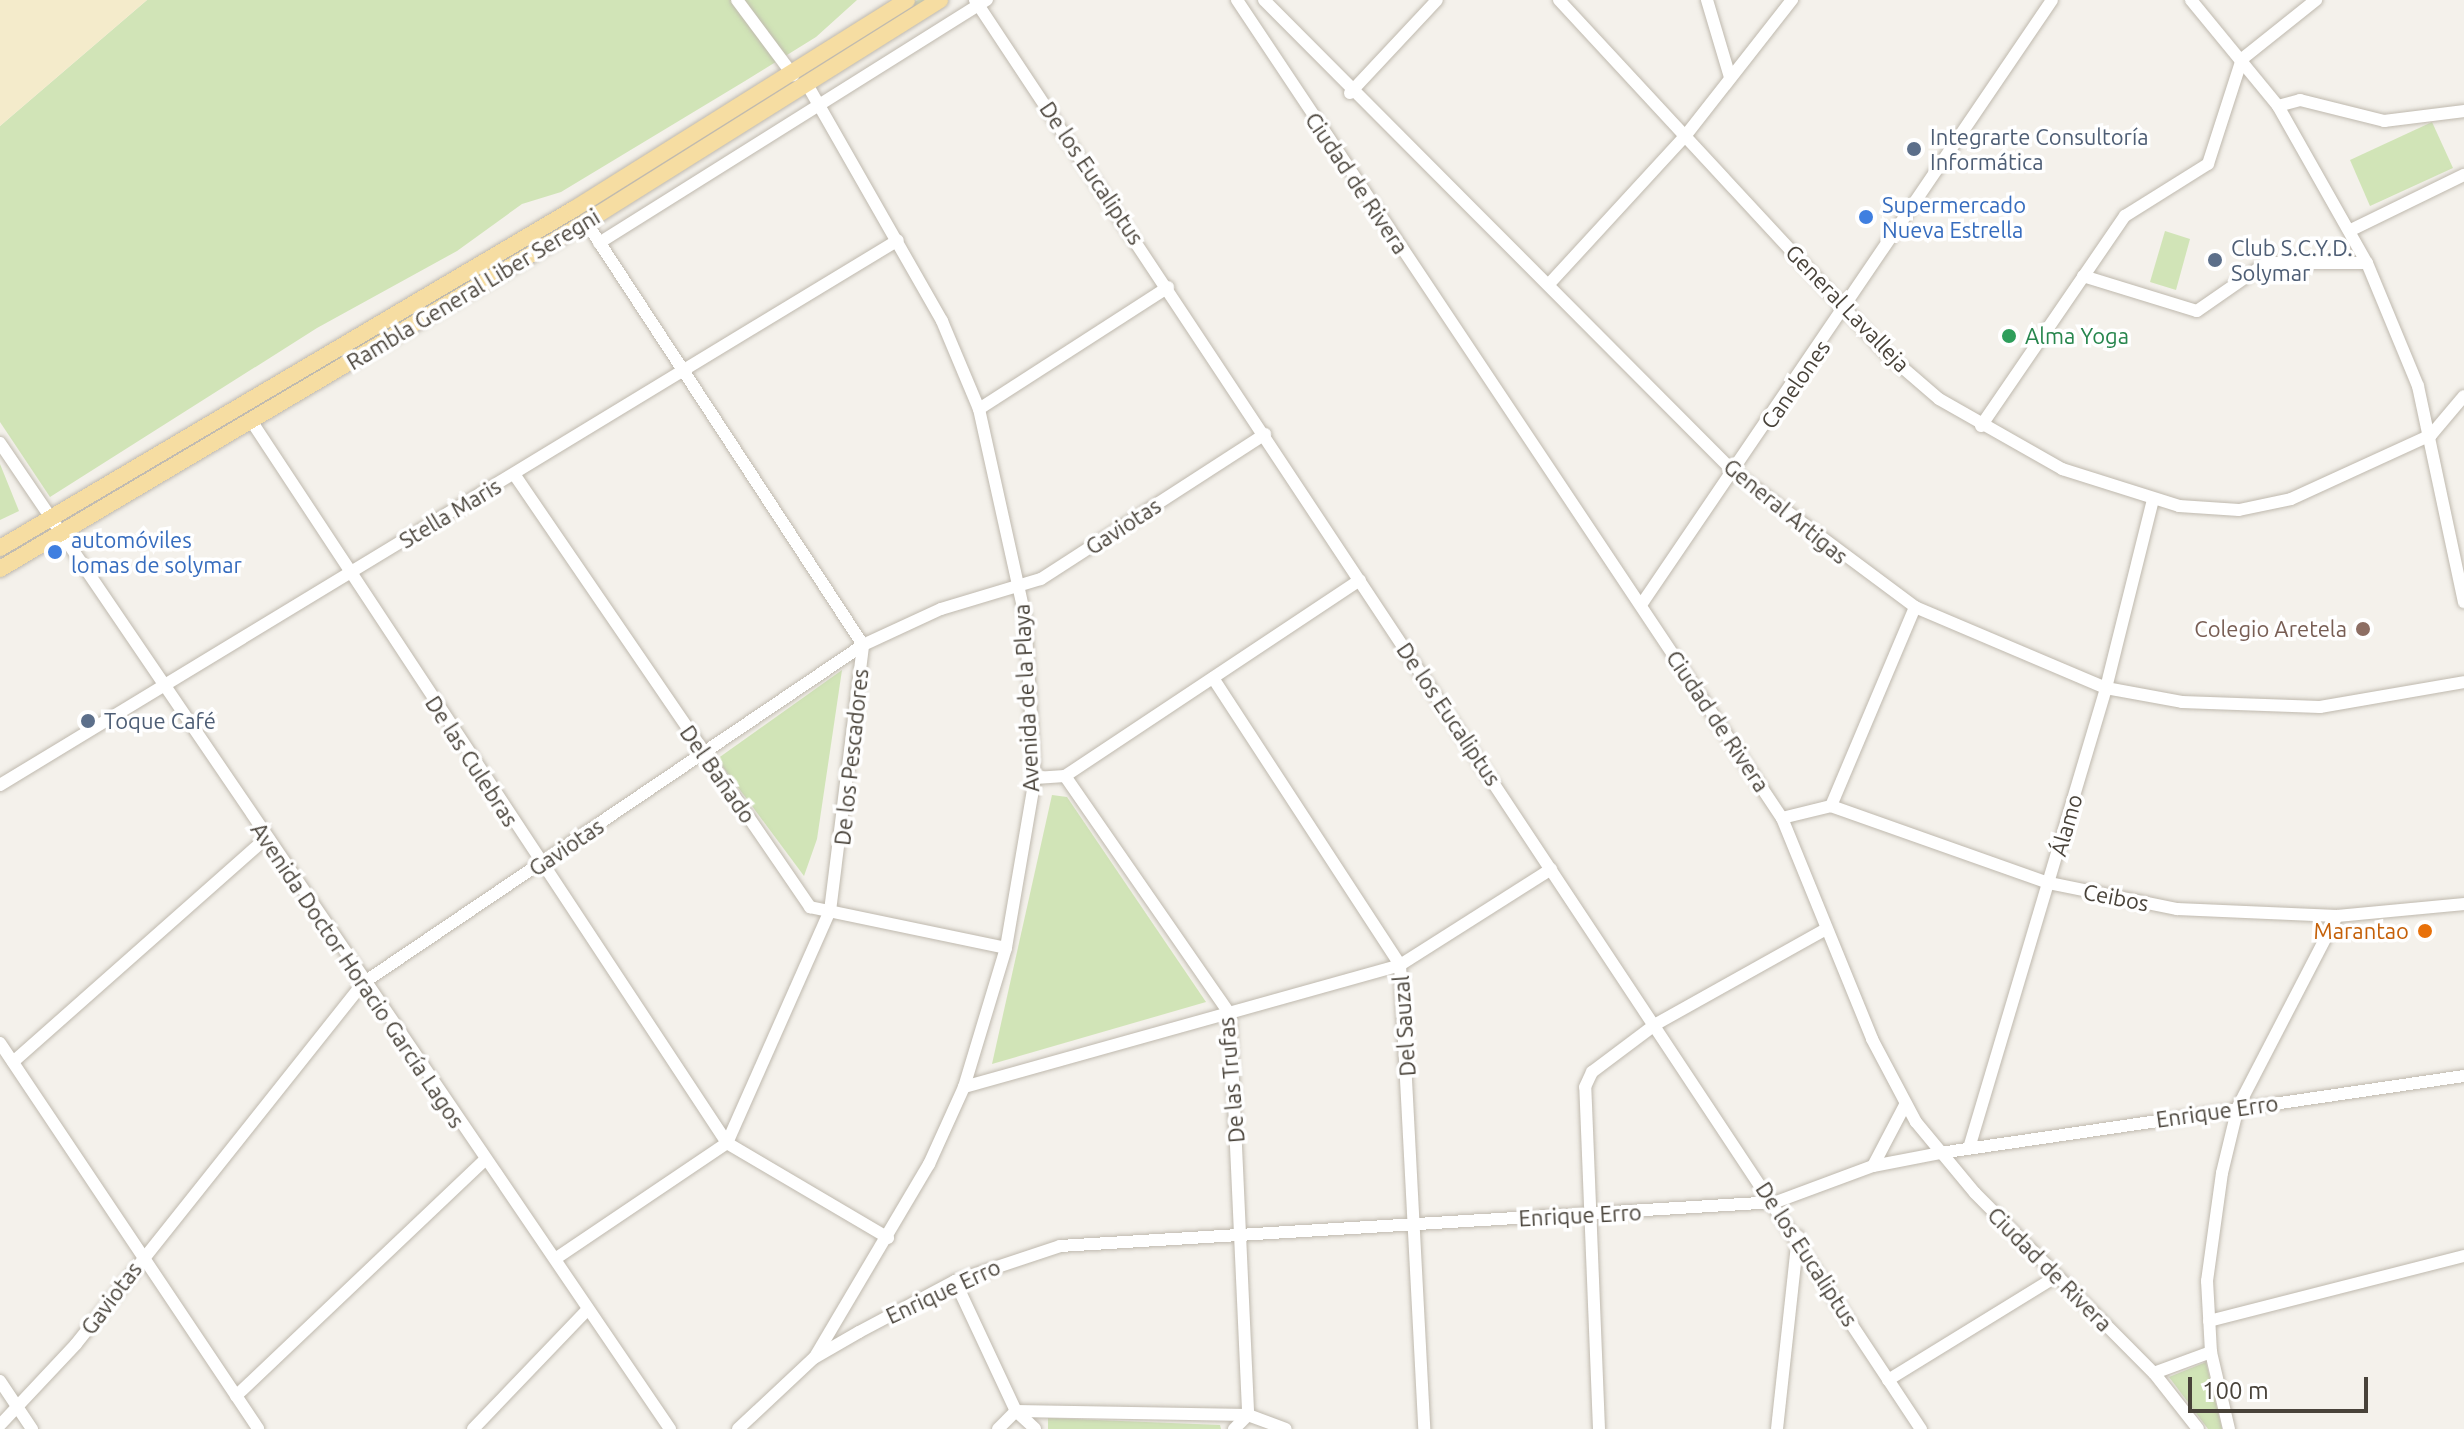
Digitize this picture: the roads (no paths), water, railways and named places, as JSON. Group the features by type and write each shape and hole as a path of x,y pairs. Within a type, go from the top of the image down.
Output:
{"main road":[{"name":"Rambla General Liber Seregni","path":"0,548 793,75 907,0"},
{"name":"Rambla General Liber Seregni","path":"0,569 586,222 808,86 940,0"}],"street":[{"path":"737,0 793,75"},
{"name":"Ciudad de Rivera","path":"1237,0 1782,818 1826,929 1905,1105 1940,1153 2154,1373 2198,1429"},
{"name":"General Artigas","path":"1264,0 1350,93 1550,283 1734,472 1915,607 2106,688 2182,702 2320,707 2464,682"},
{"path":"1350,93 1437,0"},
{"name":"General Lavalleja","path":"1559,0 1888,355 1981,426 2062,469 2153,499 2239,510 2291,499 2431,435 2464,396"},
{"path":"1707,0 1730,77"},
{"path":"1550,283 1686,135 1792,0"},
{"name":"Canelones","path":"1641,605 1847,308 2052,0"},
{"path":"2191,0 2278,106 2367,263 2431,435 2464,602"},
{"path":"1981,426 2125,216 2208,164 2242,59 2316,0"},
{"path":"599,243 821,107 981,3"},
{"name":"De los Eucaliptus","path":"981,3 1551,869 1776,1202 1921,1429"},
{"name":"Avenida de la Playa","path":"808,86 898,240 979,409 1020,587 1035,778 1006,948 964,1087 888,1238 814,1358"},
{"path":"2278,106 2300,100 2384,121 2464,111"},
{"path":"2351,230 2464,175"},
{"name":"De los Pescadores","path":"586,222 679,372 863,645 830,911 727,1143"},
{"name":"Stella Maris","path":"0,785 898,240"},
{"path":"2083,276 2197,311 2266,263 2367,263"},
{"path":"979,409 1168,287"},
{"name":"De las Culebras","path":"252,422 539,866 727,1143 888,1238"},
{"name":"Gaviotas","path":"0,1425 143,1257 363,983 863,645 941,609 1020,587 1265,434"},
{"name":"Avenida Doctor Horacio García Lagos","path":"0,443 160,686 670,1429"},
{"name":"Del Bañado","path":"514,474 810,907 1006,948"},
{"name":"Álamo","path":"1969,1148 2106,688 2153,499"},
{"path":"1035,778 1065,776 1360,580"},
{"path":"1782,818 1831,806 1915,607"},
{"name":"Del Sauzal","path":"1213,678 1400,965 1424,1429"},
{"name":"De las Trufas","path":"1065,776 1230,1014 1248,1415"},
{"name":"Ceibos","path":"1831,806 2049,883 2177,909 2337,916 2464,904"},
{"path":"13,1062 265,839"},
{"path":"964,1087 1400,965 1551,869"},
{"path":"2229,1429 2211,1352 2209,1321 2213,1225 2238,1107 2337,916"},
{"path":"1599,1429 1585,1087 1592,1072 1656,1024 1826,929"},
{"path":"0,1043 258,1429"},
{"name":"Enrique Erro","path":"738,1429 814,1358 955,1281 1060,1246 1776,1202 1873,1166 1940,1153 2464,1076"},
{"path":"1873,1166 1905,1105"},
{"path":"555,1259 727,1143"},
{"path":"236,1396 485,1160"},
{"path":"1777,1429 1798,1236"},
{"path":"2209,1321 2464,1256"},
{"path":"1888,1380 2057,1276"},
{"path":"955,1281 1016,1411 1035,1429"},
{"path":"473,1429 588,1309"},
{"path":"2154,1373 2211,1352"},
{"path":"0,1381 32,1429"},
{"path":"998,1429 1016,1411 1248,1415 1286,1429"},
{"path":"1234,1429 1248,1415"}],"place":[{"name":"Integrarte Consultoría Informática","path":"1914,149"},
{"name":"Supermercado Nueva Estrella","path":"1866,217"},
{"name":"Club S.C.Y.D. Solymar","path":"2215,260"},
{"name":"Alma Yoga","path":"2009,336"},
{"name":"automóviles lomas de solymar","path":"55,552"},
{"name":"Colegio Aretela","path":"2363,629"},
{"name":"Toque Café","path":"88,721"},
{"name":"Marantao","path":"2425,931"}]}
